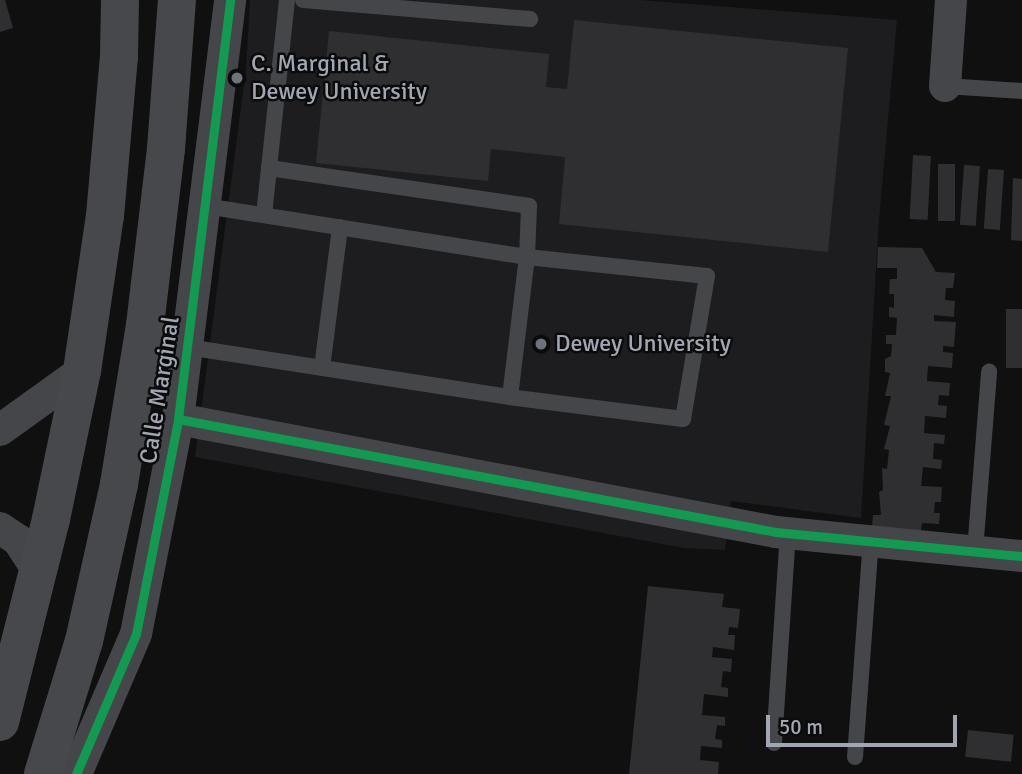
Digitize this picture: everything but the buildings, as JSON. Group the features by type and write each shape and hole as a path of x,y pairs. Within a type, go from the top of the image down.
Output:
{"main road":[{"path":"0,722 38,572 82,370 105,216 119,57 120,0"},
{"path":"43,774 84,641 119,484 145,325 166,149 177,0"}],"street":[{"name":"Calle Marginal","path":"76,774 136,634 178,419 230,0"},
{"path":"945,86 951,0"},
{"path":"0,430 82,370"},
{"path":"178,419 788,533 1022,556"},
{"path":"0,528 18,540 38,572"}],"lane":[{"path":"264,215 287,0"},
{"path":"303,0 530,19"},
{"path":"945,86 1022,91"},
{"path":"269,168 529,206 527,257 510,397"},
{"path":"187,347 510,397 683,419 707,276 527,257 206,206"},
{"path":"322,368 340,227"},
{"path":"975,551 989,372"},
{"path":"774,743 788,533"},
{"path":"855,757 870,541"}],"shaded area":[{"name":"Dewey University","path":"250,0 639,0 897,20 879,219 861,518 731,501 725,550 684,548 195,457 246,69"}],"cycle path":[{"path":"76,774 136,634 178,419 230,0"},
{"path":"178,419 776,532 1022,556"}],"place":[{"name":"C. Marginal & Dewey University","path":"237,78"},
{"name":"Dewey University","path":"541,344"}]}
